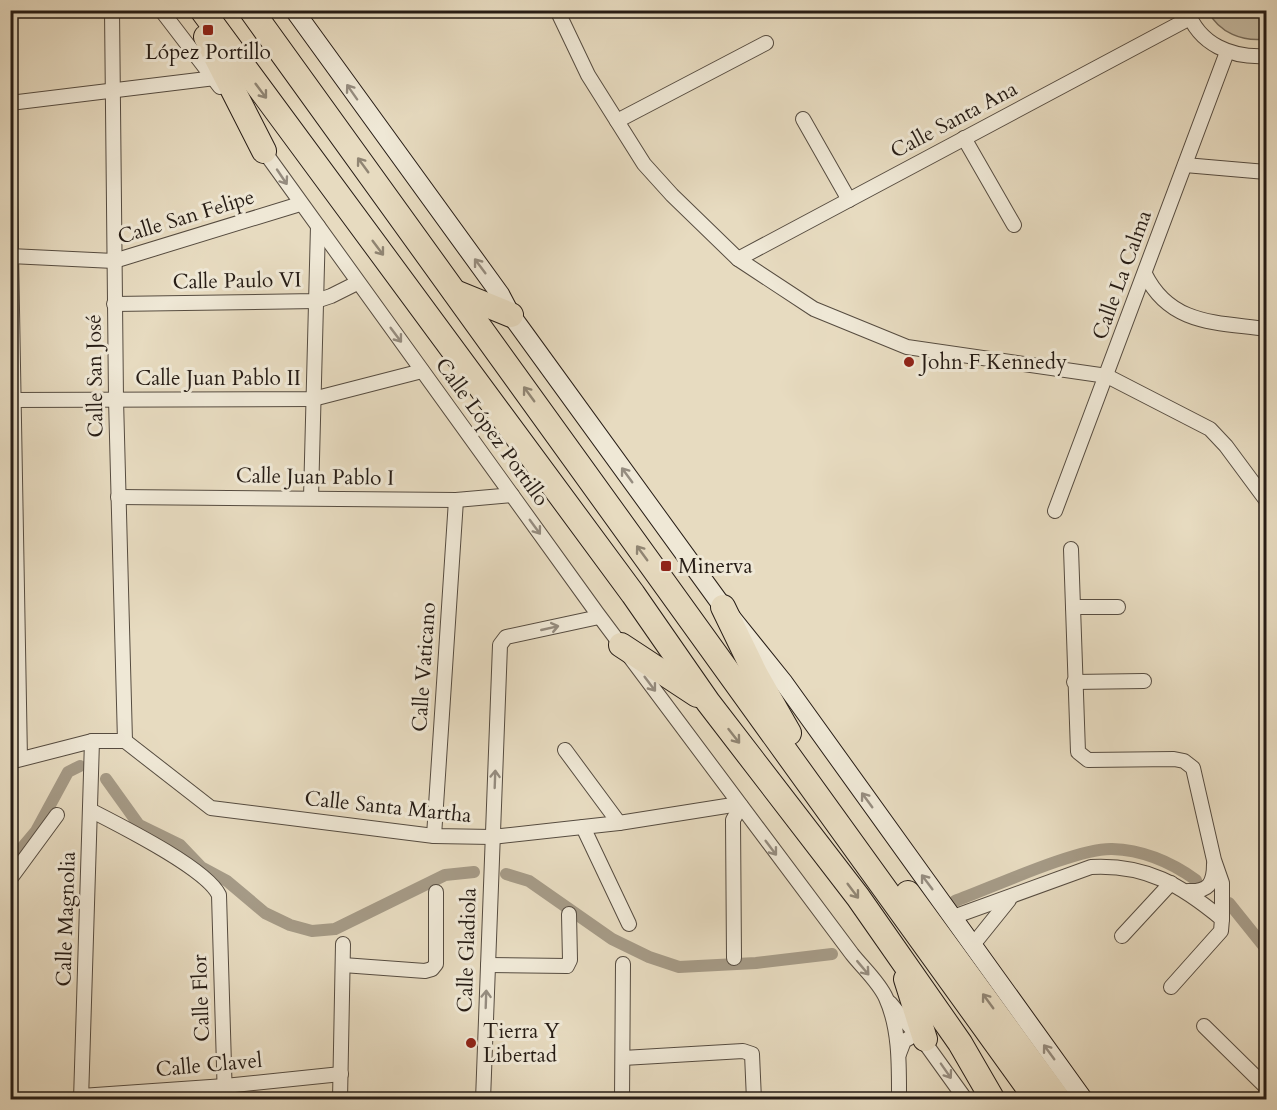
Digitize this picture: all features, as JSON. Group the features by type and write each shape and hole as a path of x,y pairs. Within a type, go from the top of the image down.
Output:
{"highway":[{"path":"193,10 264,151"},
{"path":"202,10 626,585 708,702 858,897 960,1043 993,1100"},
{"path":"251,10 1037,1100"},
{"path":"456,292 511,315"},
{"path":"671,592 694,610 790,735 1059,1100"},
{"path":"723,607 756,675 790,735"},
{"path":"621,645 708,702"},
{"path":"900,960 920,1037"}],"street":[{"name":"Calle San José","path":"112,10 114,304 126,741"},
{"name":"Calle López Portillo","path":"161,10 215,78 300,204 599,617 802,888 887,999 920,1037 966,1100"},
{"path":"294,10 500,294 511,315 723,607 784,683 1084,1100"},
{"path":"557,10 588,75 651,172 738,259 814,309 907,347 1107,376 1210,429 1226,446 1266,500"},
{"path":"1188,14 1206,38 1227,52 1248,57 1266,56"},
{"name":"Calle Santa Ana","path":"738,259 1188,14"},
{"path":"617,121 766,43"},
{"name":"Calle La Calma","path":"1055,511 1227,52"},
{"path":"10,103 215,78"},
{"path":"803,118 849,200"},
{"path":"964,138 1014,225"},
{"path":"1185,165 1266,171"},
{"path":"10,197 15,760 92,741 126,741"},
{"name":"Calle San Felipe","path":"11,256 114,261 300,204"},
{"path":"311,498 318,226"},
{"path":"1145,274 1154,292 1173,310 1193,318 1266,329"},
{"name":"Calle Paulo VI","path":"114,304 316,301 331,297 357,283"},
{"name":"Calle Juan Pablo II","path":"12,400 314,399 422,371"},
{"name":"Calle Juan Pablo I","path":"118,497 456,500 512,495"},
{"name":"Calle Vaticano","path":"434,836 456,500"},
{"path":"1071,549 1076,748 1080,756 1088,760 1174,759 1189,765 1196,778 1214,860 1222,883 1221,931 1171,987"},
{"path":"1073,607 1118,607"},
{"name":"Calle Gladiola","path":"483,1100 492,837 502,641 599,617"},
{"path":"1074,682 1144,681"},
{"name":"Calle Magnolia","path":"81,1098 92,741"},
{"name":"Calle Santa Martha","path":"126,741 211,808 434,836 492,837 619,823 740,805"},
{"path":"565,750 619,823"},
{"path":"734,958 733,820 740,805"},
{"name":"Calle Flor","path":"90,810 175,856 213,886 219,895 225,1093"},
{"path":"10,879 57,815"},
{"path":"583,827 629,924"},
{"path":"1188,891 1206,890 1214,875 1214,860"},
{"path":"953,917 1091,867 1125,868 1155,875 1188,891 1222,919"},
{"path":"1122,936 1171,883"},
{"path":"343,964 425,971 432,969 436,963 436,892"},
{"path":"972,946 1010,898"},
{"path":"488,965 567,966 570,960 569,914"},
{"path":"340,1100 343,944"},
{"path":"622,1100 623,964"},
{"path":"887,999 899,1054 899,1100"},
{"path":"1204,1026 1266,1087"},
{"path":"899,1054 904,1041 920,1037"},
{"path":"623,1058 743,1051 752,1054 754,1100"},
{"name":"Calle Clavel","path":"81,1098 225,1093 340,1074"}],"shaded area":[{"path":"1208,11 1266,11 1266,39 1249,39 1232,34 1218,25"}],"waterway":[{"path":"10,862 36,831 68,772 80,766"},
{"path":"106,779 139,825 180,845 201,867 227,881 265,913 290,925 312,931 335,929 445,875 474,872"},
{"path":"955,901 1056,862 1097,850 1123,850 1156,858 1196,880"},
{"path":"506,874 529,881 612,939 649,957 679,967 756,963 832,954"},
{"path":"1229,903 1266,949"}],"place":[{"name":"López Portillo","path":"208,30"},
{"name":"John F Kennedy","path":"909,362"},
{"name":"Minerva","path":"666,566"},
{"name":"Tierra Y Libertad","path":"471,1043"}]}
